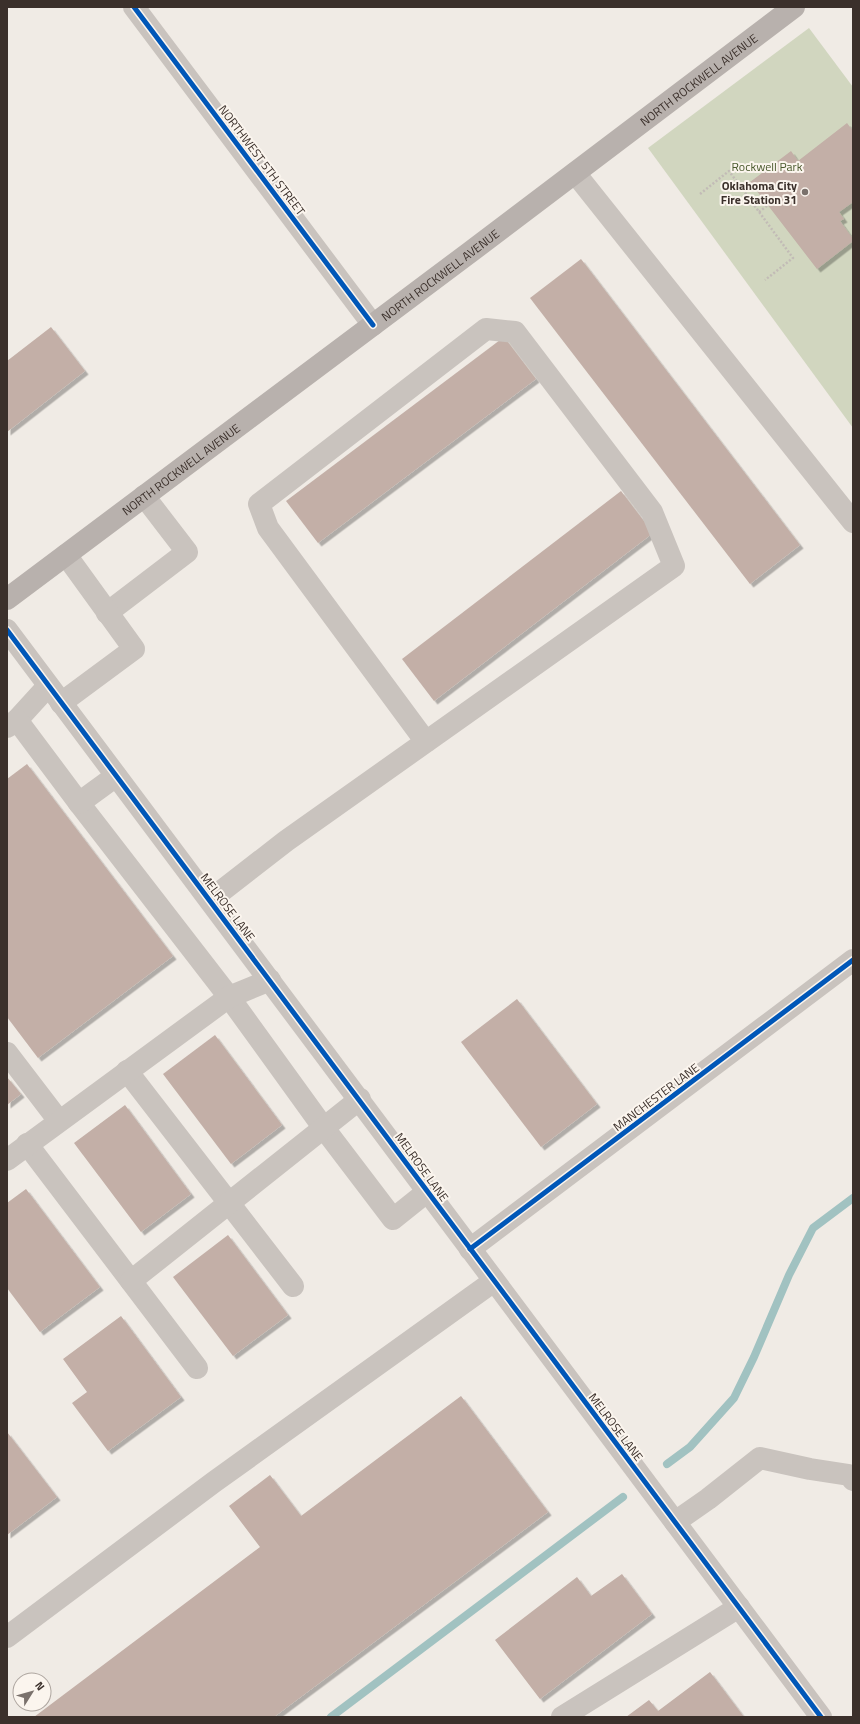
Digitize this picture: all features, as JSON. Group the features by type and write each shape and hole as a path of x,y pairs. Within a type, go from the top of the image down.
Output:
{"main road":[{"name":"NORTH ROCKWELL AVENUE","path":"7,599 794,7"}],"street":[{"name":"NORTHWEST 5TH STREET","path":"134,7 373,325"},
{"path":"575,173 853,522"},
{"path":"210,900 286,841 426,742 674,566 652,512 515,332 486,329 259,504 268,528 426,742"},
{"path":"107,613 186,552 144,496"},
{"path":"62,703 134,649 66,555"},
{"name":"MELROSE LANE","path":"7,630 360,1099 470,1249 821,1717"},
{"path":"48,686 12,723 79,803 229,997 323,1128 393,1219 428,1191"},
{"path":"79,803 116,776"},
{"name":"MANCHESTER LANE","path":"470,1249 853,960"},
{"path":"7,1160 229,997 270,980"},
{"path":"7,1053 59,1121"},
{"path":"127,1071 293,1286"},
{"path":"131,1282 229,1202 360,1099"},
{"path":"27,1144 197,1368"},
{"path":"7,1637 208,1487 494,1281"},
{"path":"676,1522 760,1458 810,1469 849,1475 853,1480"},
{"path":"562,1717 739,1607"}],"path":[{"path":"700,194 729,171 793,258 764,280"},
{"path":"759,212 768,205"}],"green space":[{"name":"Rockwell Park","path":"809,28 853,87 853,428 648,148"}],"building":[{"name":"Oklahoma City Fire Station 31","path":"847,123 853,131 853,202 839,212 844,219 840,221 853,241 817,269 750,182 791,151 798,161"},
{"path":"581,259 800,545 750,584 530,298"},
{"path":"51,327 85,371 7,432 7,361"},
{"path":"504,337 536,379 318,543 286,501"},
{"path":"621,491 653,533 434,701 402,659"},
{"path":"27,764 173,956 38,1058 7,1017 7,779"},
{"path":"517,999 597,1104 541,1147 461,1042"},
{"path":"215,1035 282,1125 231,1164 163,1074"},
{"path":"7,1077 21,1094 7,1105"},
{"path":"125,1105 191,1194 141,1232 74,1143"},
{"path":"26,1189 100,1287 40,1332 7,1288 7,1203"},
{"path":"228,1235 288,1315 233,1356 173,1277"},
{"path":"121,1316 181,1397 108,1451 72,1403 87,1392 63,1359"},
{"path":"461,1396 548,1512 274,1717 34,1717 41,1712 52,1712 52,1703 260,1547 229,1506 270,1475 301,1516"},
{"path":"7,1432 57,1497 7,1535"},
{"path":"622,1574 652,1614 540,1699 495,1640 577,1577 591,1596"},
{"path":"710,1672 744,1717 626,1717 649,1700 658,1711"}],"waterway":[{"path":"667,1464 690,1447 734,1398 754,1357 789,1275 813,1228 853,1198"},
{"path":"331,1717 623,1497"}],"cycle path":[{"path":"134,7 373,325"},
{"path":"7,630 821,1717"},
{"path":"470,1249 853,960"}],"place":[{"name":"Oklahoma City Fire Station 31","path":"805,192"}]}
